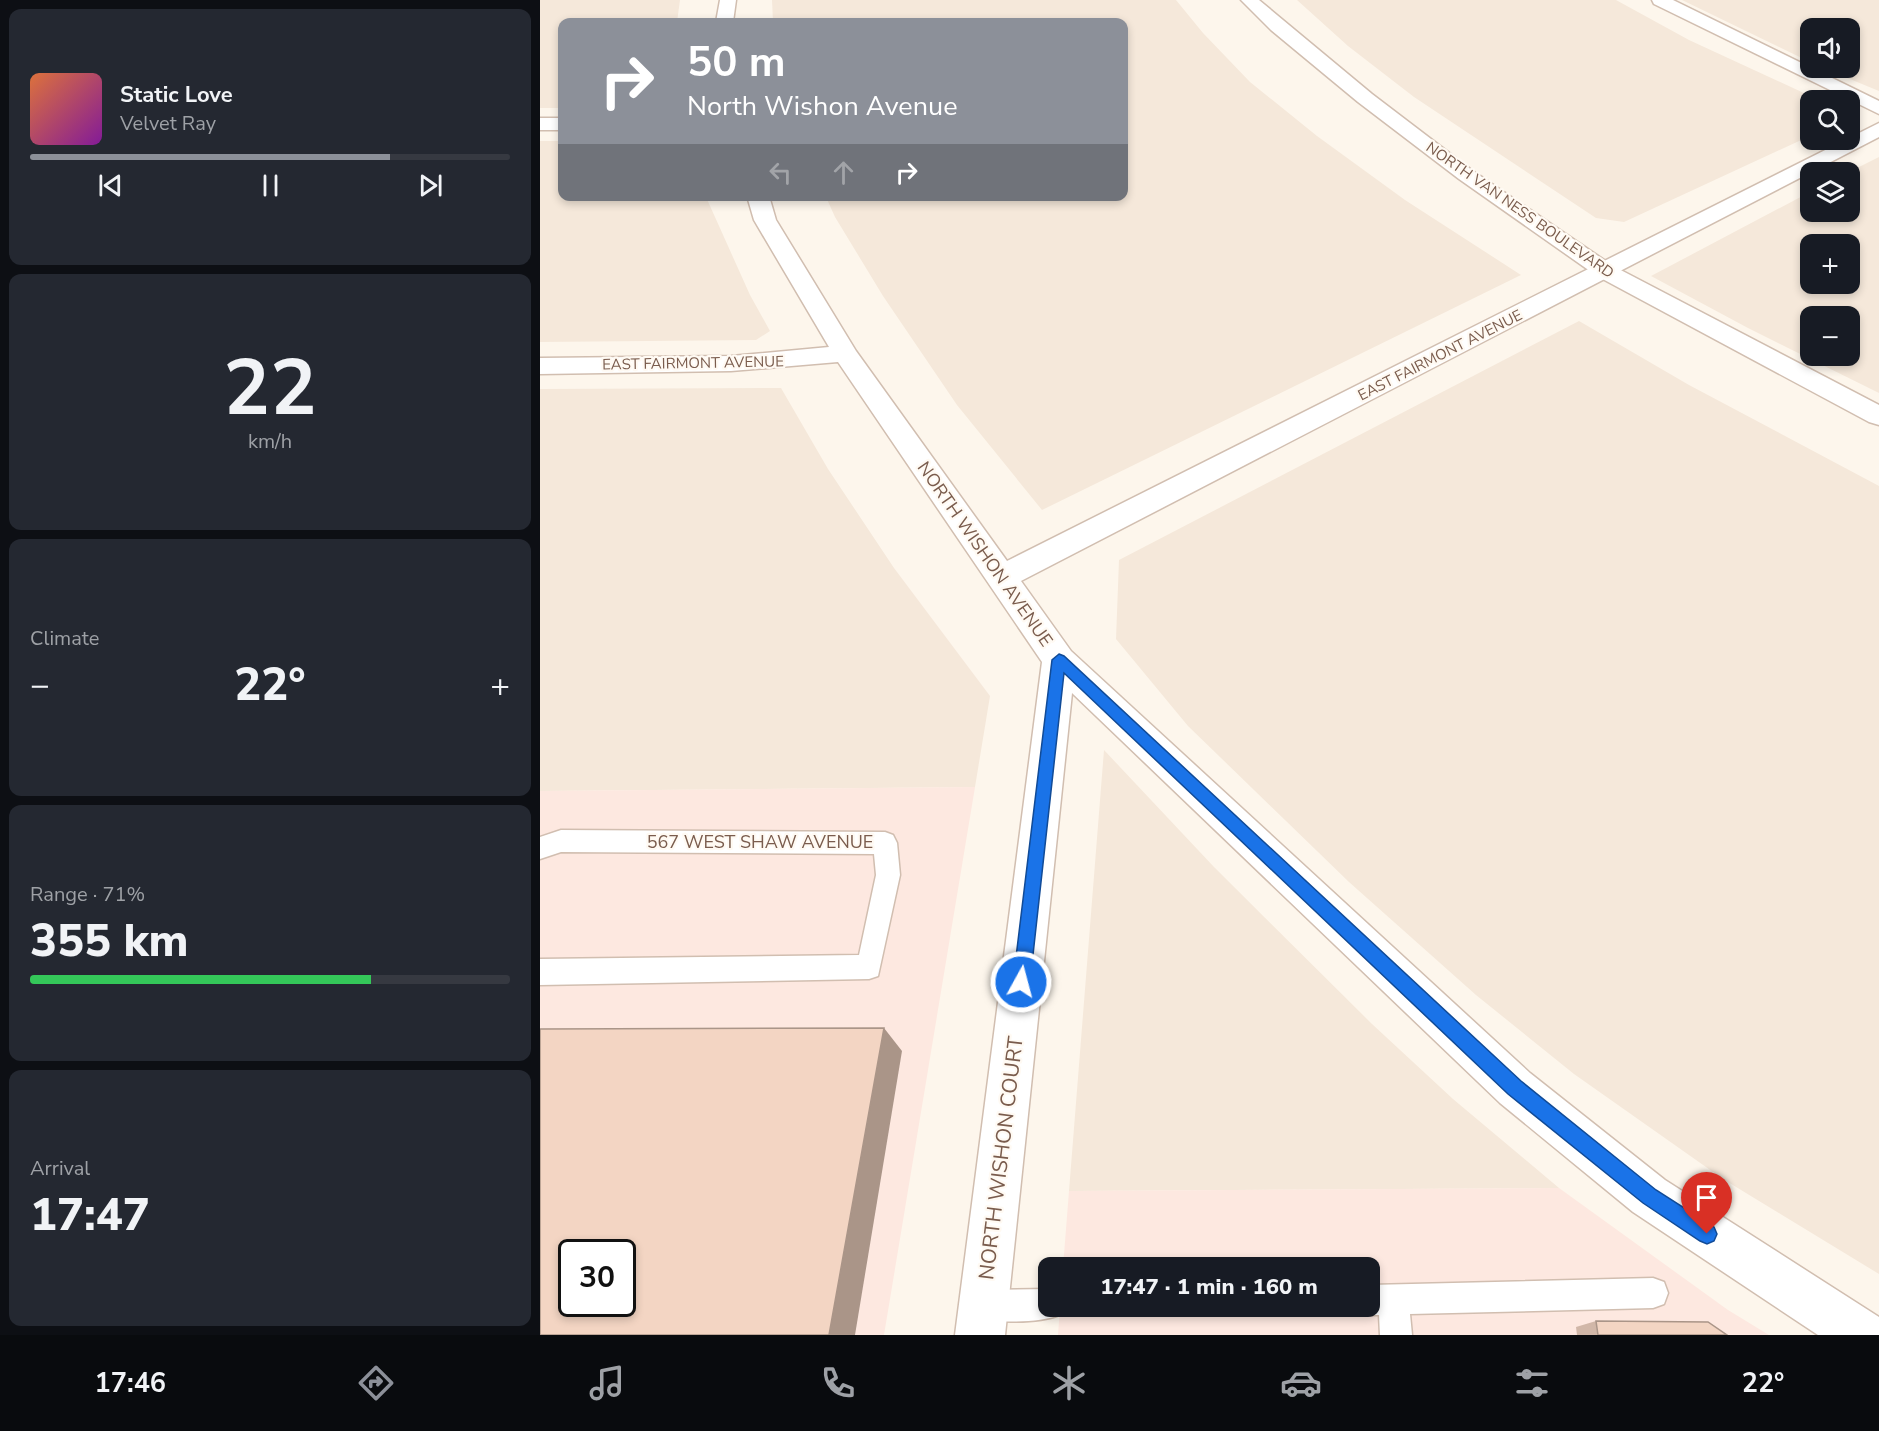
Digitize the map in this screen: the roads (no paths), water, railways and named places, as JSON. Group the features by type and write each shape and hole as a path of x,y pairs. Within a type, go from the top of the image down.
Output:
{"street":[{"path":"726,18 728,0"},
{"name":"NORTH VAN NESS BOULEVARD","path":"1250,0 1277,26 1365,98 1466,175 1605,271 1879,416"},
{"path":"1660,0 1879,108"},
{"path":"540,124 558,124"},
{"name":"EAST FAIRMONT AVENUE","path":"1000,578 1605,271 1879,129"},
{"name":"NORTH WISHON AVENUE","path":"759,201 765,220 844,353 1059,660 1515,1088 1649,1196 1862,1335"},
{"name":"EAST FAIRMONT AVENUE","path":"540,366 719,365 791,361 844,353"},
{"name":"NORTH WISHON COURT","path":"982,1320 1059,660"}],"lane":[{"name":"567 WEST SHAW AVENUE","path":"540,848 561,841 885,843 888,875 869,967 540,972"},
{"path":"1396,1335 1381,1300 1653,1293"},
{"path":"982,1320 1038,1306"}]}
